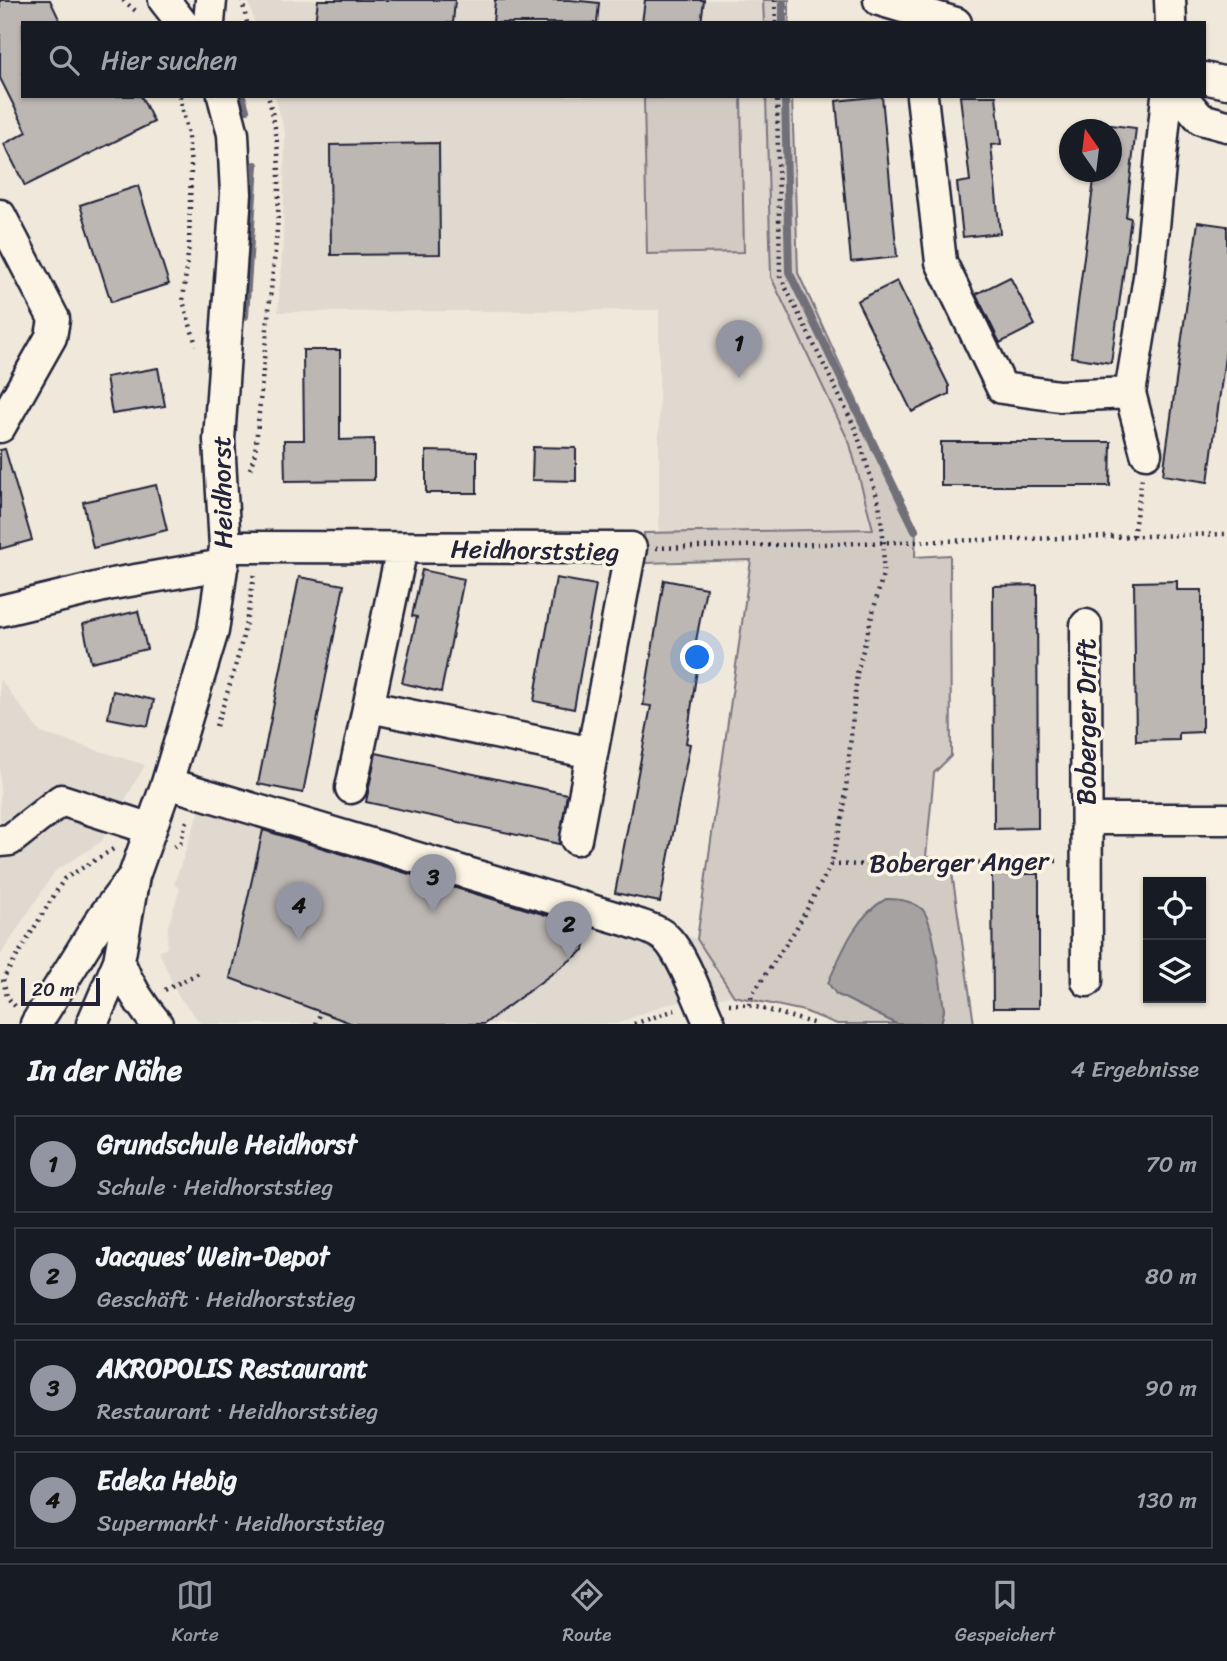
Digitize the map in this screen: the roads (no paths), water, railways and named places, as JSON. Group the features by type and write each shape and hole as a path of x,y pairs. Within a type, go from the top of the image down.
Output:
{"street":[{"path":"164,0 180,21"},
{"path":"209,21 211,0"},
{"path":"879,0 949,21"},
{"path":"1170,0 1171,21"},
{"path":"1206,78 1227,83"},
{"name":"Heidhorst","path":"92,1024 119,961 134,876 167,783 212,631 224,556 219,440 236,194 233,134 224,98"},
{"path":"922,98 941,262 1002,387 1059,396 1130,393"},
{"path":"1146,453 1130,393 1149,277 1167,98"},
{"path":"1183,98 1201,119 1227,126"},
{"path":"0,215 54,319 51,337 0,427"},
{"path":"351,788 402,548"},
{"name":"Heidhorststieg","path":"0,611 224,556 402,548 631,548 576,839"},
{"name":"Boberger Drift","path":"1086,625 1087,981"},
{"path":"370,707 592,753"},
{"path":"167,783 657,932 668,940 681,962 710,1024"},
{"path":"0,841 10,840 61,800 151,829"},
{"name":"Boberger Drift","path":"1087,818 1227,819"},
{"name":"Heidhorst","path":"38,1022 102,918 134,876"},
{"path":"119,961 136,998 157,1024"}],"waterway":[{"path":"783,4 783,21"},
{"path":"243,98 246,110"},
{"path":"785,98 789,272 915,530"},
{"path":"245,316 255,165"}],"place":[{"name":"Grundschule Heidhorst","path":"739,378"},
{"name":"AKROPOLIS Restaurant","path":"433,912"},
{"name":"Edeka Hebig","path":"299,940"},
{"name":"Jacques’ Wein-Depot","path":"569,959"}]}
